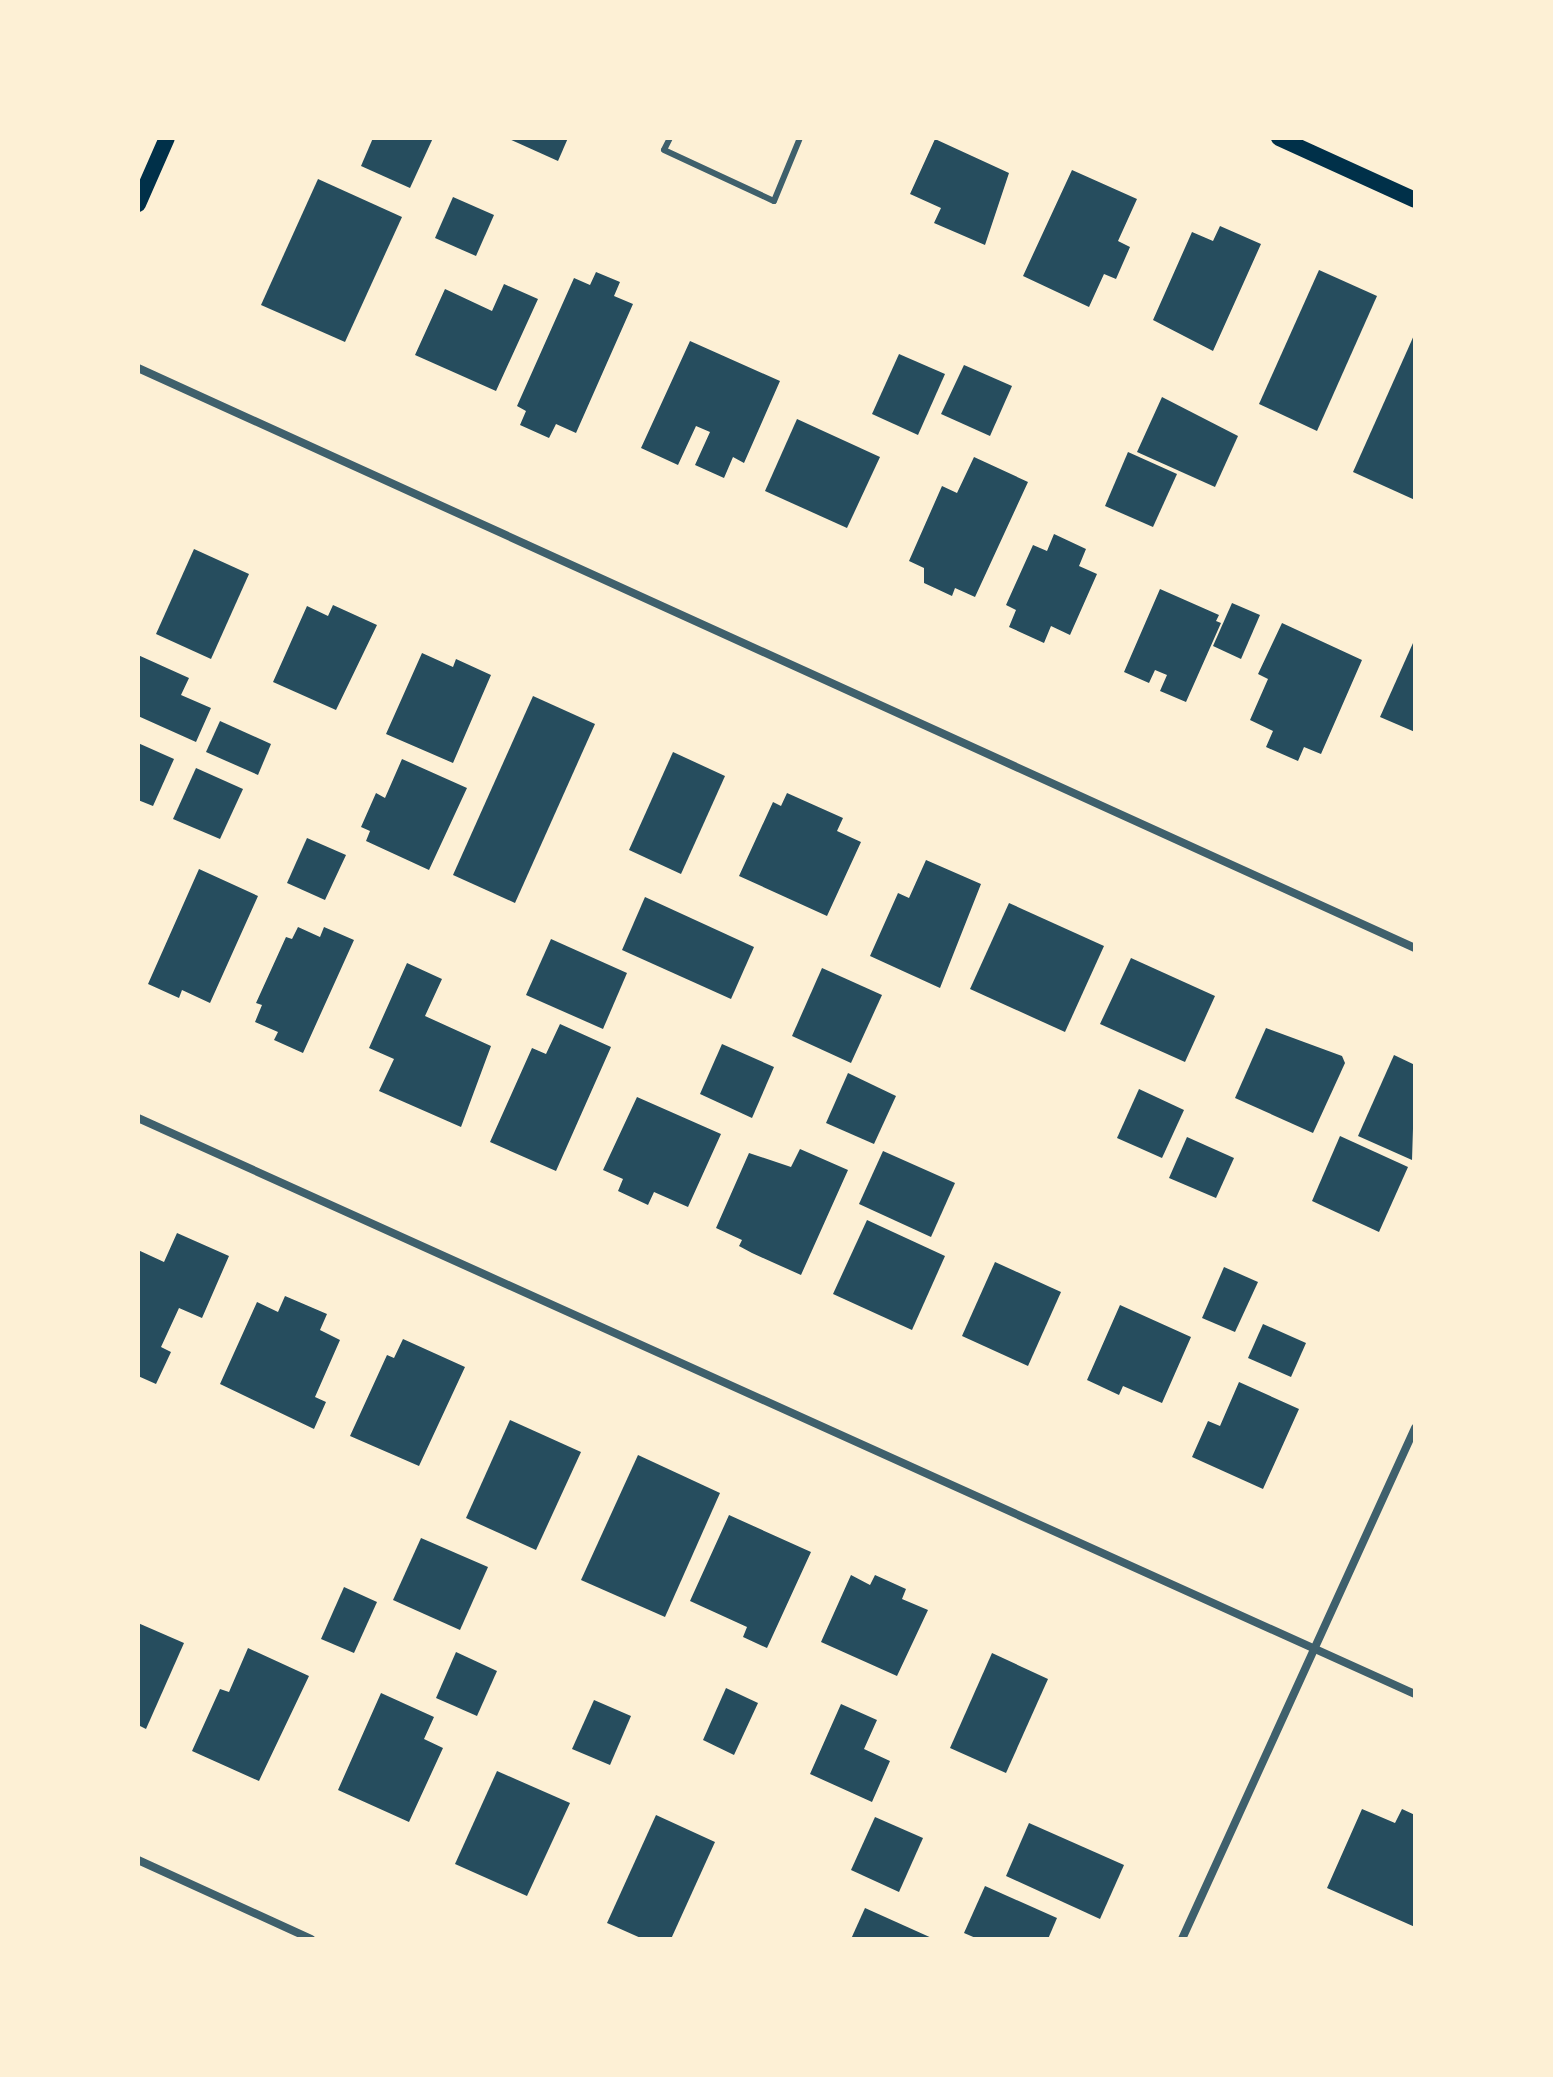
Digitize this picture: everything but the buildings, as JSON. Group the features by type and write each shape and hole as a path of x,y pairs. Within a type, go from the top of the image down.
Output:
{"main road":[{"path":"138,204 167,138"},
{"path":"1279,138 1415,200"}],"street":[{"path":"138,368 1415,948"},
{"path":"138,1118 1415,1694"},
{"path":"1182,1939 1415,1428"},
{"path":"138,1860 311,1939"}],"lane":[{"path":"670,138 664,150 774,201 800,138"}]}
